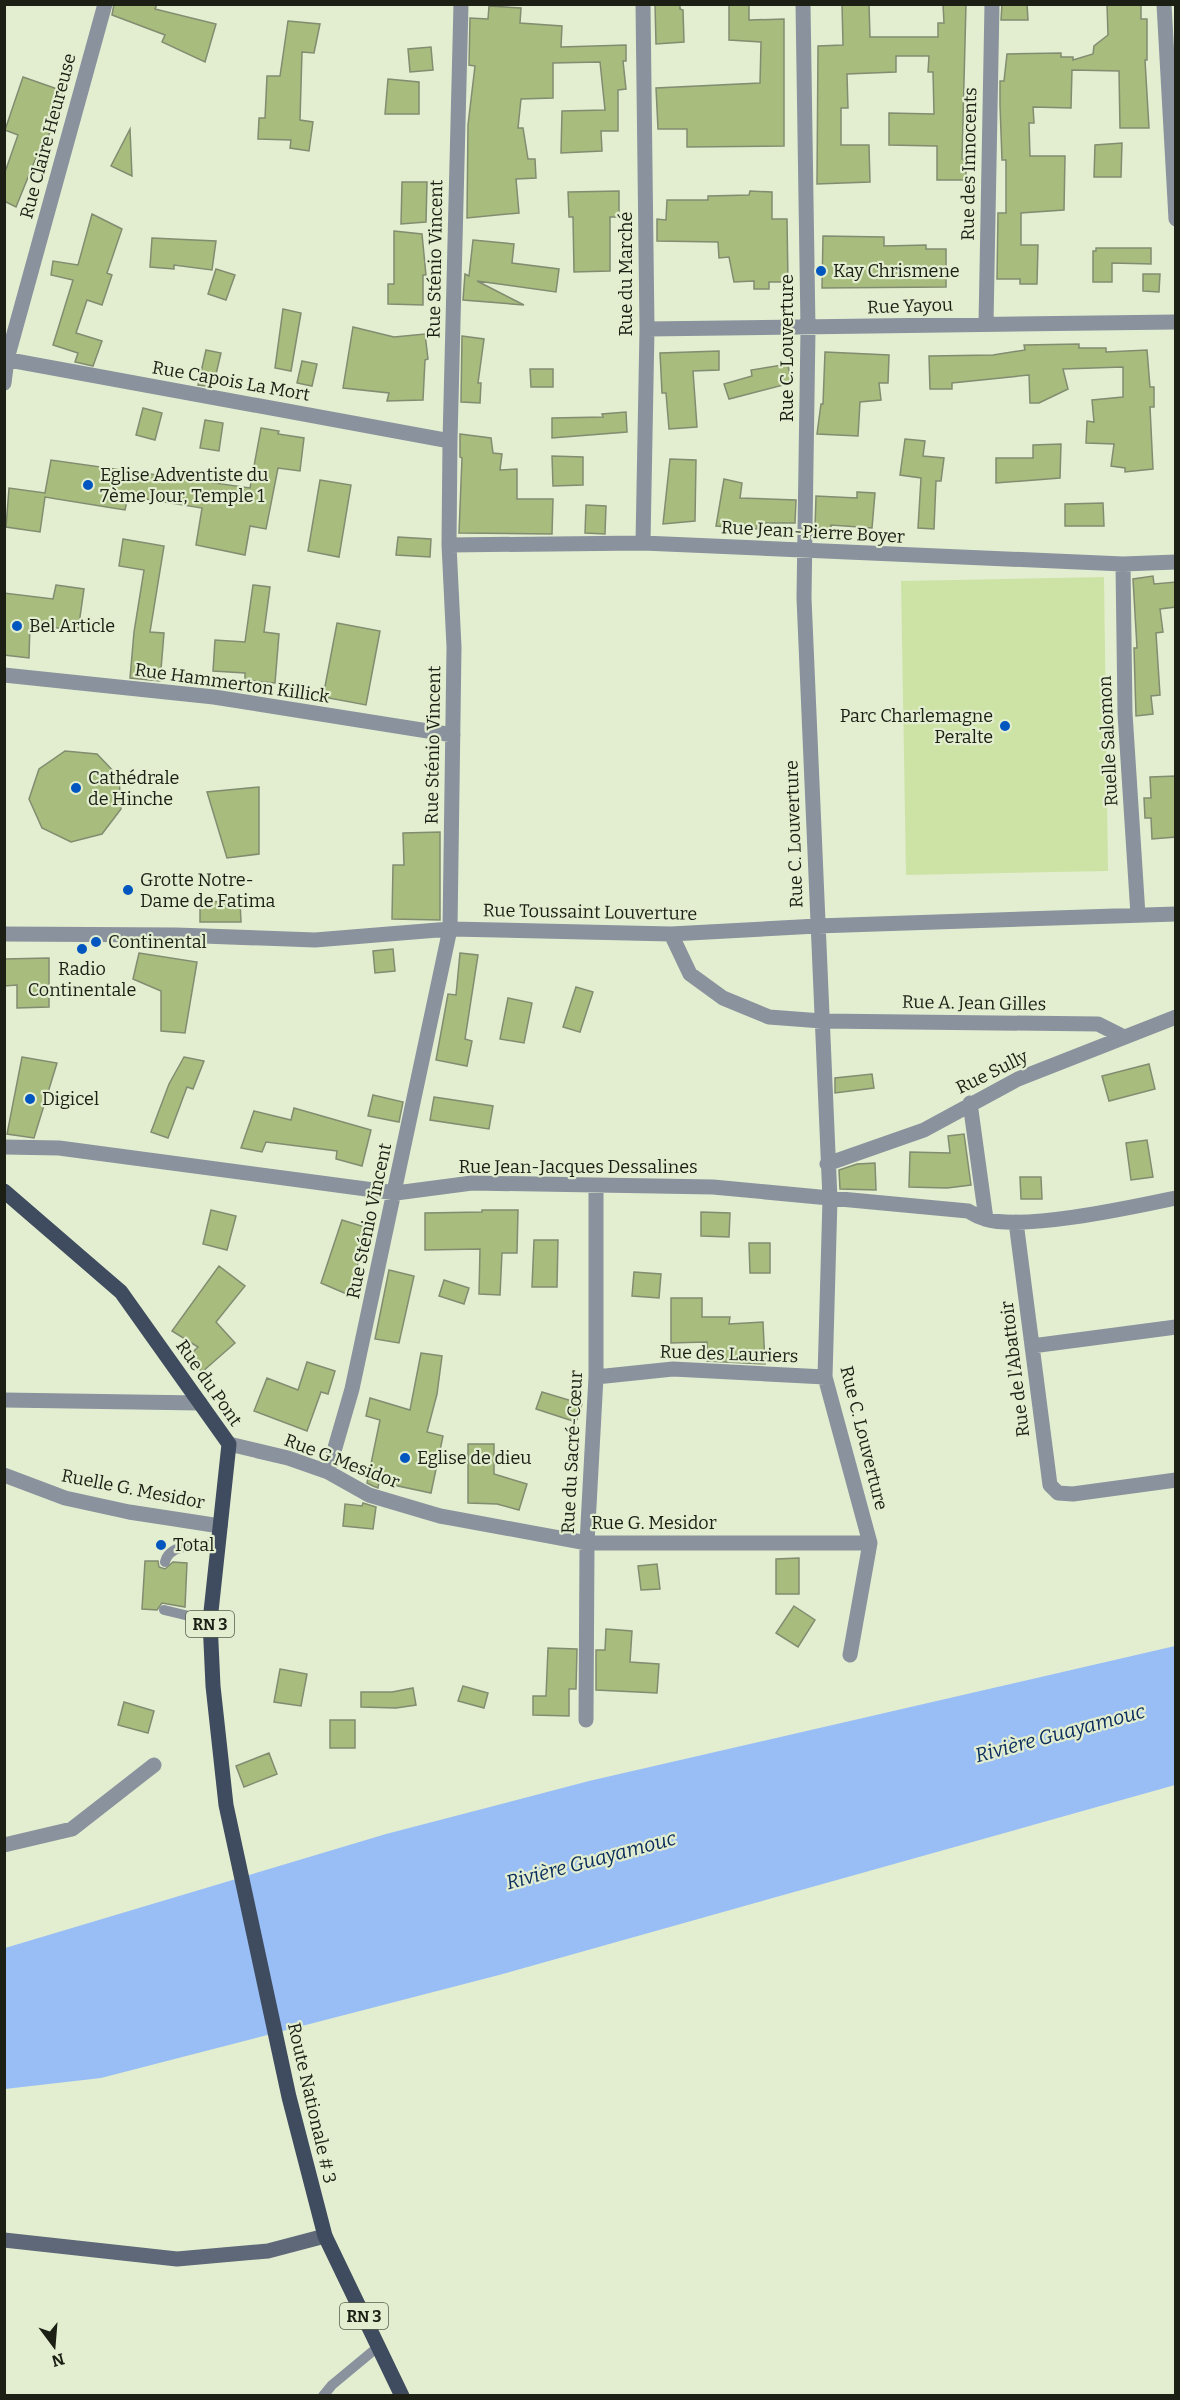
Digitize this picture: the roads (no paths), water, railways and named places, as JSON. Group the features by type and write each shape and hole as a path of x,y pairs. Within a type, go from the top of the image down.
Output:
{"main road":[{"name":"Rue du Pont","path":"4,1191 121,1292 229,1444 210,1621 213,1686 226,1805"},
{"name":"Route Nationale # 3","path":"226,1805 289,2097 325,2236 402,2396"},
{"path":"4,2240 177,2259 268,2251 325,2236"}],"street":[{"name":"Rue Claire Heureuse","path":"4,383 6,359 105,4"},
{"name":"Rue Sténio Vincent","path":"328,1472 352,1389 396,1193 433,1001 450,929 454,647 449,545 450,441 461,4"},
{"name":"Rue du Marché","path":"643,4 646,329 643,543"},
{"name":"Rue C. Louverture","path":"803,4 808,329 804,551 817,926 830,1199 825,1377 870,1543 850,1655"},
{"name":"Rue des Innocents","path":"986,324 992,4"},
{"path":"1164,4 1176,219"},
{"name":"Rue Yayou","path":"646,329 808,329 1176,322"},
{"name":"Rue Capois La Mort","path":"6,359 450,441"},
{"name":"Rue Jean-Pierre Boyer","path":"449,545 643,543 1123,564 1176,562"},
{"name":"Ruelle Salomon","path":"1123,564 1125,713 1138,915"},
{"name":"Rue Hammerton Killick","path":"4,675 214,697 453,735"},
{"name":"Rue Toussaint Louverture","path":"4,933 176,935 315,940 450,929 671,934 817,926 1176,914"},
{"name":"Rue A. Jean Gilles","path":"671,934 690,974 723,998 769,1017 822,1021 1098,1024 1122,1036"},
{"name":"Rue Sully","path":"827,1164 924,1130 1018,1079 1122,1036 1176,1017"},
{"path":"970,1103 986,1219"},
{"name":"Rue Jean-Jacques Dessalines","path":"4,1147 59,1148 396,1193 472,1183 713,1187 968,1211 986,1219 1016,1222 1116,1210 1176,1198"},
{"name":"Rue du Sacré-Cœur","path":"586,1720 587,1543 596,1377 596,1186"},
{"name":"Rue de l'Abattoir","path":"1016,1222 1050,1485 1058,1493 1073,1494 1176,1480"},
{"path":"1032,1346 1176,1327"},
{"name":"Rue des Lauriers","path":"596,1377 673,1369 825,1377"},
{"path":"4,1400 200,1403"},
{"name":"Rue G Mesidor","path":"229,1444 288,1458 328,1472 369,1495 440,1516"},
{"name":"Ruelle G. Mesidor","path":"4,1475 65,1498 129,1512 220,1526"},
{"name":"Rue G. Mesidor","path":"440,1516 587,1543 870,1543"},
{"path":"4,1845 72,1829 154,1765"}],"lane":[{"path":"165,1562 167,1553 174,1549 218,1544"},
{"path":"164,1610 210,1621"},
{"path":"323,2396 332,2385 378,2346"}],"water":[{"name":"Rivière Guayamouc","path":"1175,1646 1175,1785 499,1975 101,2078 5,2089 5,1948 386,1834 589,1781"}],"place":[{"name":"Kay Chrismene","path":"821,271"},
{"name":"Eglise Adventiste du 7ème Jour, Temple 1","path":"88,485"},
{"name":"Bel Article","path":"17,626"},
{"name":"Parc Charlemagne Peralte","path":"1005,726"},
{"name":"Cathédrale de Hinche","path":"76,788"},
{"name":"Grotte Notre- Dame de Fatima","path":"128,890"},
{"name":"Continental","path":"96,942"},
{"name":"Radio Continentale","path":"82,949"},
{"name":"Digicel","path":"30,1099"},
{"name":"Eglise de dieu","path":"405,1458"},
{"name":"Total","path":"161,1545"}]}
